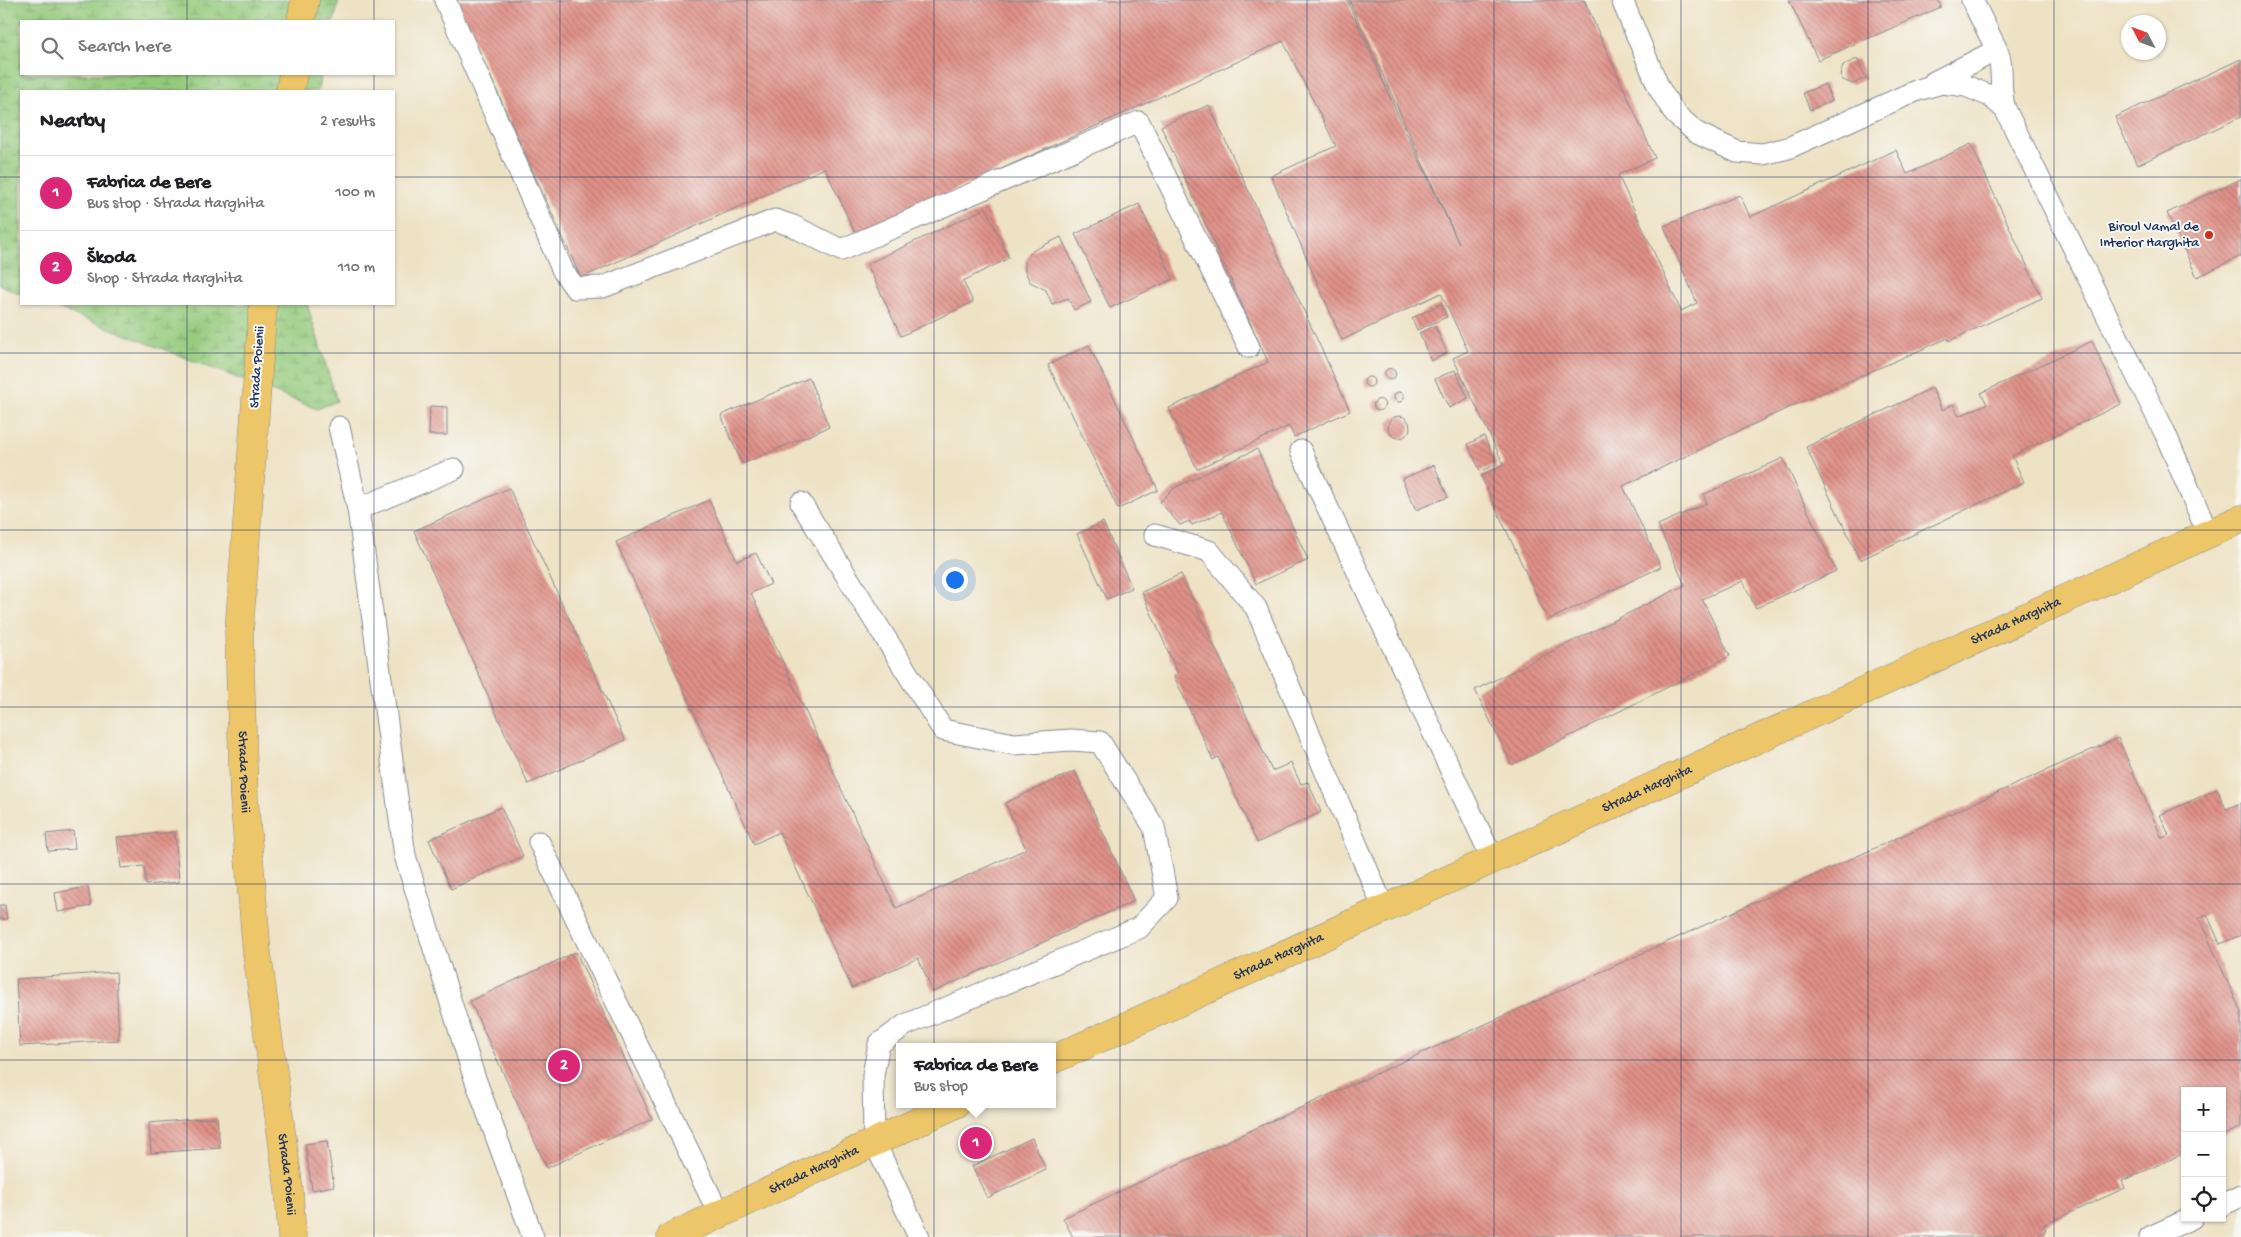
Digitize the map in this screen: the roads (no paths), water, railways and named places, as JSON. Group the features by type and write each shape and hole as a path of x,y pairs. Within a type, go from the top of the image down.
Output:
{"main road":[{"path":"301,20 305,0"},
{"path":"290,90 292,75"},
{"name":"Strada Poienii","path":"263,305 239,632 244,798 258,953 289,1190 292,1237"},
{"name":"Strada Harghita","path":"1056,1058 2241,519"},
{"name":"Strada Harghita","path":"671,1237 947,1108"}],"lane":[{"path":"445,0 563,271 575,288 603,287 775,220 794,226 841,250 1138,122 1249,346"},
{"path":"1622,0 1659,88 1675,114 1697,133 1738,152 1763,154 1788,148 1918,90 1997,50"},
{"path":"1972,0 2001,61 2000,84 2005,109 2161,424 2208,534"},
{"path":"1918,90 1942,83 1966,86 1990,96 2005,109"},
{"path":"339,427 358,509 405,856 473,1073 533,1237"},
{"path":"1301,451 1493,860"},
{"path":"358,509 454,469"},
{"path":"801,503 944,730 1014,744 1071,740 1100,742 1154,827 1167,898 1139,928 905,1025 879,1044 873,1075 874,1141 918,1237"},
{"path":"1155,535 1209,551 1256,608 1384,909"},
{"path":"539,842 719,1214"},
{"path":"2226,1203 2241,1196"},
{"path":"2150,1237 2183,1222"}],"place":[{"name":"Biroul Vamal de Interior Harghita","path":"2209,235"},
{"name":"Škoda","path":"564,1066"},
{"name":"Fabrica de Bere","path":"976,1143"}]}
